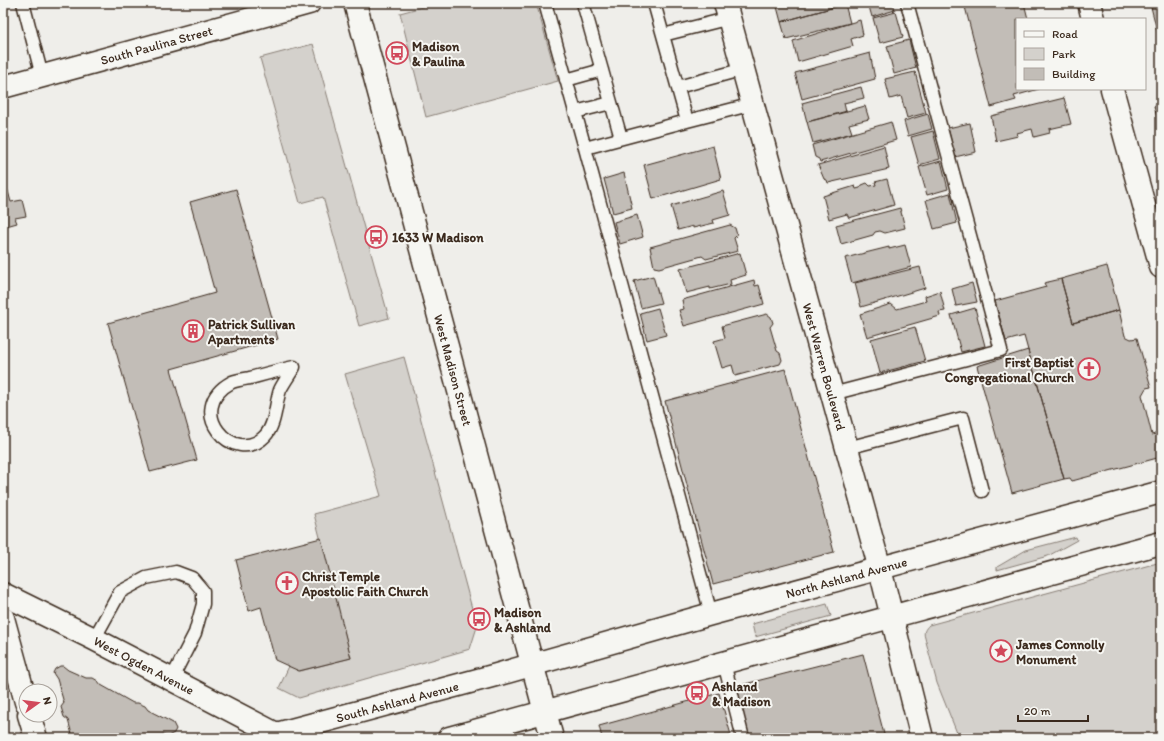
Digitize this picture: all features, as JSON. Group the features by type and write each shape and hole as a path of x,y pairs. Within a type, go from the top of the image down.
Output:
{"main road":[{"name":"South Paulina Street","path":"3,87 309,3"},
{"name":"West Madison Street","path":"355,3 552,738"},
{"path":"1089,3 1093,18"},
{"name":"West Warren Boulevard","path":"728,10 880,569 922,736"},
{"path":"1112,90 1161,267"},
{"name":"North Ashland Avenue","path":"533,663 1161,492"},
{"path":"449,738 1161,543"},
{"name":"West Ogden Avenue","path":"3,594 171,680 274,737"},
{"path":"3,618 21,683"},
{"name":"South Ashland Avenue","path":"274,737 533,663"},
{"path":"31,723 36,738"}],"lane":[{"path":"23,3 42,76"},
{"path":"545,3 711,614"},
{"path":"583,3 621,138"},
{"path":"654,3 687,121"},
{"path":"832,394 1001,350 907,3"},
{"path":"663,35 728,10"},
{"path":"566,80 602,70"},
{"path":"678,87 744,70"},
{"path":"575,112 611,103"},
{"path":"585,148 753,104"},
{"path":"294,366 281,388 271,428 264,437 253,443 240,445 229,442 219,434 212,421 211,407 217,393 232,382 294,366"},
{"path":"847,448 963,418 982,491"},
{"path":"94,640 120,592 146,578 176,572 192,578 203,591 203,604 195,633 171,680"},
{"path":"724,662 743,738"}],"green space":[{"path":"437,3 536,3 558,81 426,117 400,13"},
{"path":"313,44 389,318 359,326 323,197 300,203 260,58"},
{"path":"404,357 477,627 470,649 299,698 279,688 289,666 300,671 351,658 314,514 381,496 345,374"},
{"path":"1076,537 1077,540 1048,556 997,570 997,567 1026,550"},
{"path":"1161,562 1161,738 959,738 937,683 924,636 926,628 929,625"},
{"path":"827,604 831,616 755,637 752,624"}],"building":[{"path":"776,3 849,3 781,22"},
{"path":"868,3 893,3 895,10 872,17"},
{"path":"964,3 1024,3 1028,18 1016,18 1016,90 1035,90 1014,96 1016,100 991,107"},
{"path":"1150,3 1161,3 1161,46"},
{"path":"845,4 850,23 786,39 781,22"},
{"path":"896,12 903,37 880,43 873,18"},
{"path":"860,20 863,35 851,39 853,46 798,62 793,41"},
{"path":"909,40 916,68 894,74 887,46"},
{"path":"870,53 875,79 802,99 795,73"},
{"path":"915,72 926,113 907,118 901,96 890,99 885,79"},
{"path":"861,87 864,98 844,103 846,112 807,122 802,103"},
{"path":"1064,98 1071,124 1049,129 1050,133 1034,137 1032,129 1017,133 1018,136 996,141 991,116"},
{"path":"1161,104 1161,134 1154,106"},
{"path":"865,106 869,119 849,124 852,133 813,143 807,122"},
{"path":"928,114 932,129 908,136 904,121"},
{"path":"891,122 896,140 820,162 819,159 815,157 812,145"},
{"path":"970,123 976,152 955,157 948,128"},
{"path":"933,131 940,159 919,165 911,137"},
{"path":"713,146 721,179 653,199 644,165"},
{"path":"884,146 889,169 828,183 827,180 824,179 818,165"},
{"path":"941,161 948,189 927,195 919,167"},
{"path":"3,173 11,202 22,200 26,216 15,218 17,223 3,227"},
{"path":"624,173 632,208 613,213 604,179"},
{"path":"887,179 894,205 849,218 847,214 829,219 823,196 855,186 856,189 860,188 862,185 867,183 870,186 876,185 875,182"},
{"name":"Patrick Sullivan Apartments","path":"236,189 278,339 171,369 197,460 150,472 108,323 215,293 190,202"},
{"path":"723,191 730,215 713,220 714,223 678,230 671,206"},
{"path":"950,193 957,223 934,229 926,200"},
{"path":"900,208 905,228 885,233 880,231 875,232 873,235 841,244 836,225"},
{"path":"637,215 643,237 620,244 614,222"},
{"path":"730,225 735,228 737,235 734,238 738,251 706,259 702,256 659,268 654,267 650,247"},
{"path":"905,245 911,267 852,283 845,258 889,247 889,249"},
{"path":"740,253 746,275 730,280 731,284 686,293 680,269"},
{"path":"1107,266 1119,310 1073,323 1061,279"},
{"path":"920,267 925,288 861,307 855,283"},
{"path":"653,276 661,303 641,308 634,281"},
{"name":"First Baptist Congregational Church","path":"1061,279 1073,323 1119,310 1125,336 1131,339 1137,338 1151,387 1146,388 1142,395 1152,435 1161,432 1161,457 1072,481 1070,478 1064,479 1024,336 1006,341 995,301 1046,287 1044,283"},
{"path":"754,280 755,286 759,285 764,304 684,326 679,310 684,309 682,300"},
{"path":"972,283 977,302 956,306 952,289"},
{"path":"940,291 945,311 939,312 940,316 867,337 860,314 891,304 897,309 926,301 925,296"},
{"path":"658,308 666,335 647,340 640,313"},
{"path":"975,308 985,346 961,352 951,315"},
{"path":"767,314 771,317 773,323 770,327 777,351 780,353 782,360 780,364 735,376 732,365 722,368 714,341 725,338 722,326"},
{"path":"915,327 925,361 880,373 871,339"},
{"path":"1028,350 1064,479 1012,493 977,366"},
{"path":"785,369 834,552 713,584 665,401"},
{"name":"Christ Temple Apostolic Faith Church","path":"321,538 351,658 299,671 275,660 261,607 249,611 236,560"},
{"path":"863,654 885,738 747,738 733,687"},
{"path":"63,666 68,670 86,678 93,678 101,685 133,703 138,703 145,706 148,710 173,723 176,729 174,733 168,736 163,735 152,738 73,738 68,720 64,717 61,707 64,703 57,679 53,673 55,669"},
{"path":"719,693 731,735 721,738 602,738 599,726"}],"place":[{"name":"Madison & Paulina","path":"397,53"},
{"name":"1633 W Madison","path":"376,237"},
{"name":"Patrick Sullivan Apartments","path":"193,331"},
{"name":"First Baptist Congregational Church","path":"1089,369"},
{"name":"Christ Temple Apostolic Faith Church","path":"287,583"},
{"name":"Madison & Ashland","path":"479,619"},
{"name":"James Connolly Monument","path":"1001,651"},
{"name":"Ashland & Madison","path":"697,693"}]}
